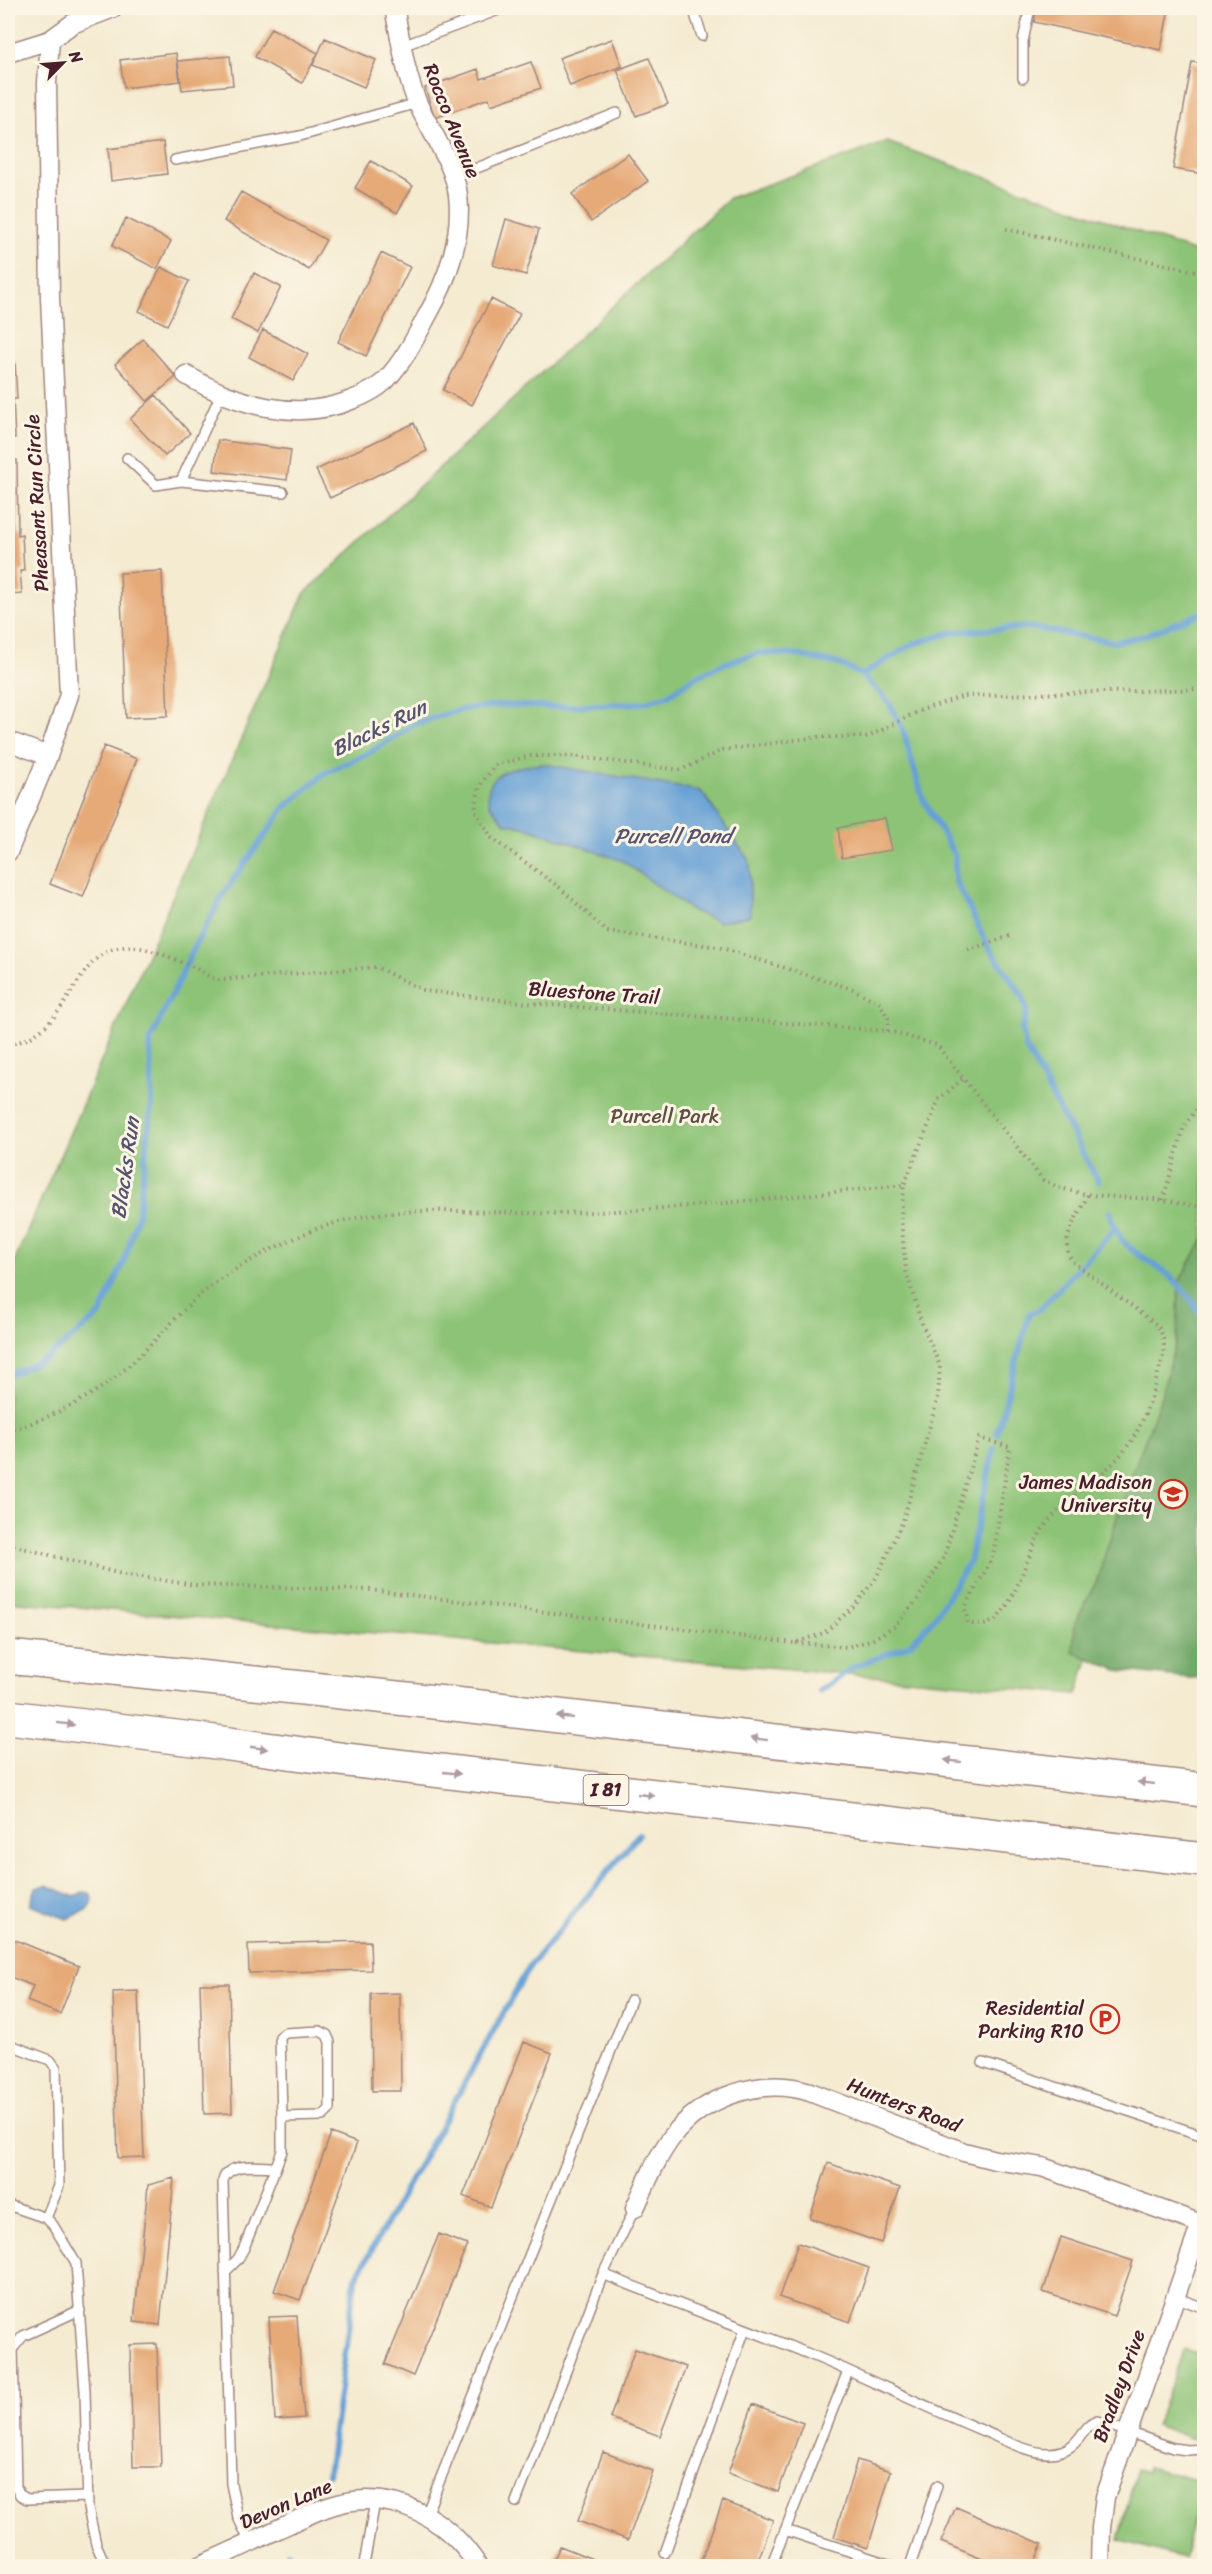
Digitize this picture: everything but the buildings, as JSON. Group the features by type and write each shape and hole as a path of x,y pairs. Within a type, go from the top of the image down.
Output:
{"highway":[{"path":"8,1657 477,1707 1204,1790"},
{"name":"I 81","path":"8,1717 184,1738 346,1761 1204,1860"}],"street":[{"path":"8,53 50,40 72,24 113,8"},
{"name":"Rocco Avenue","path":"186,375 221,394 266,408 312,410 348,402 367,393 385,381 408,351 446,278 453,253 458,207 453,177 418,103 409,78 394,8"},
{"name":"Pheasant Run Circle","path":"8,852 48,756 69,694 50,298 47,83 50,40"},
{"path":"8,741 48,756"},
{"name":"Hunters Road","path":"635,2208 670,2139 692,2117 729,2096 764,2088 785,2087 810,2092 964,2152 995,2160 1042,2167 1203,2224"},
{"name":"Bradley Drive","path":"1100,2566 1105,2496 1203,2224"},
{"name":"Devon Lane","path":"199,2566 331,2506 347,2502 375,2501 409,2508 426,2515 457,2537 478,2566"}],"lane":[{"path":"402,46 504,8"},
{"path":"693,8 702,36"},
{"path":"1023,78 1023,41 1029,8"},
{"path":"175,160 300,136 418,103"},
{"path":"453,177 617,113"},
{"path":"181,482 221,394"},
{"path":"127,458 156,485 181,482 283,492"},
{"path":"426,2515 631,2000"},
{"path":"225,2272 240,2256 284,2143 282,2117 280,2037 285,2033 323,2032 330,2042 330,2109 323,2115 282,2117"},
{"path":"8,2044 50,2060 56,2068 59,2186 45,2218"},
{"path":"983,2063 1204,2136"},
{"path":"250,2543 238,2517 231,2489 223,2177 232,2168 276,2167"},
{"path":"8,2205 45,2218 53,2225 74,2258 85,2391 87,2497 94,2536 106,2566"},
{"path":"516,2502 603,2274 635,2208"},
{"path":"603,2274 848,2371 977,2429 1039,2452 1050,2453 1067,2449 1081,2438 1089,2425 1097,2421 1173,2448 1204,2449"},
{"path":"1175,2297 1204,2308"},
{"path":"80,2310 23,2336 14,2346 12,2354 16,2487 20,2495 27,2499 87,2497"},
{"path":"665,2553 745,2329"},
{"path":"771,2566 848,2371"},
{"path":"910,2566 937,2486"},
{"path":"364,2565 375,2501"},
{"path":"785,2530 894,2566"}],"path":[{"path":"1006,229 1204,273"},
{"path":"888,1031 888,1018 880,1003 852,989 718,947 607,932 560,888 492,838 475,811 478,787 495,765 530,756 571,756 681,770 723,750 818,737 868,737 884,731 921,710 964,696 1204,689"},
{"path":"968,950 1010,936"},
{"name":"Bluestone Trail","path":"8,1044 26,1040 44,1030 88,968 104,953 114,948 143,948 195,968 209,978 219,980 376,967 425,991 527,1004 888,1031 937,1046 1043,1180 1063,1190 1088,1195 1163,1200 1204,1208"},
{"path":"794,1643 824,1633 855,1605 876,1578 903,1521 938,1397 940,1366 921,1321 906,1271 901,1219 903,1185 939,1099 964,1078"},
{"path":"1163,1200 1184,1126 1204,1099"},
{"path":"8,1431 35,1423 78,1402 121,1373 198,1297 232,1270 304,1234 331,1225 404,1210 564,1214 681,1206 903,1185"},
{"path":"8,1544 121,1574 195,1585 370,1590 794,1643 848,1647 873,1639 896,1625 917,1600 944,1557 979,1438 1010,1447 993,1556 965,1608 968,1623 984,1625 1007,1606 1042,1529 1058,1509 1113,1464 1132,1442 1147,1414 1166,1348 1163,1334 1157,1325 1073,1263 1066,1253 1066,1243 1088,1195"}],"green space":[{"name":"Purcell Park","path":"887,142 1204,255 1204,1294 1077,1694 8,1601 8,1276 304,594 729,198"},
{"name":"James Madison University","path":"1204,1238 1204,1677 1190,1678 1117,1670 1073,1652 1075,1623 1097,1580 1123,1499 1160,1400 1177,1338 1179,1282"},
{"path":"1184,2349 1204,2357 1204,2407 1193,2439 1156,2425"},
{"path":"1148,2467 1203,2482 1183,2558 1118,2540 1137,2469 1147,2472"}],"water":[{"name":"Purcell Pond","path":"544,764 701,791 750,862 750,916 719,922 691,910 623,861 532,829 505,823 489,804 488,791 492,782 497,776 512,769"},
{"path":"46,1885 75,1897 82,1892 90,1893 93,1901 87,1910 67,1919 30,1905 36,1888"}],"waterway":[{"name":"Blacks Run","path":"8,1376 47,1358 100,1315 124,1262 138,1214 152,1103 150,1041 197,942 224,893 285,807 325,773 367,754 417,723 464,709 504,705 550,707 643,703 668,695 699,675 726,663 759,653 797,655 839,664 862,675 913,644 954,632 1028,627 1115,642 1143,636 1204,612"},
{"path":"862,675 888,701 902,727 923,799 955,856 955,880 989,948 1022,995 1027,1012 1022,1029 1026,1048 1098,1181"},
{"path":"1110,1212 1114,1226 1126,1245 1172,1278 1204,1318"},
{"path":"997,1434 1029,1314 1040,1309 1114,1230"},
{"path":"819,1691 854,1667 909,1645 933,1620 969,1562 994,1448"},
{"path":"328,2475 355,2280 529,1967 639,1834"},
{"path":"288,2553 288,2566"}],"place":[{"name":"James Madison University","path":"1173,1494"},
{"name":"Residential Parking R10","path":"1105,2019"}]}
